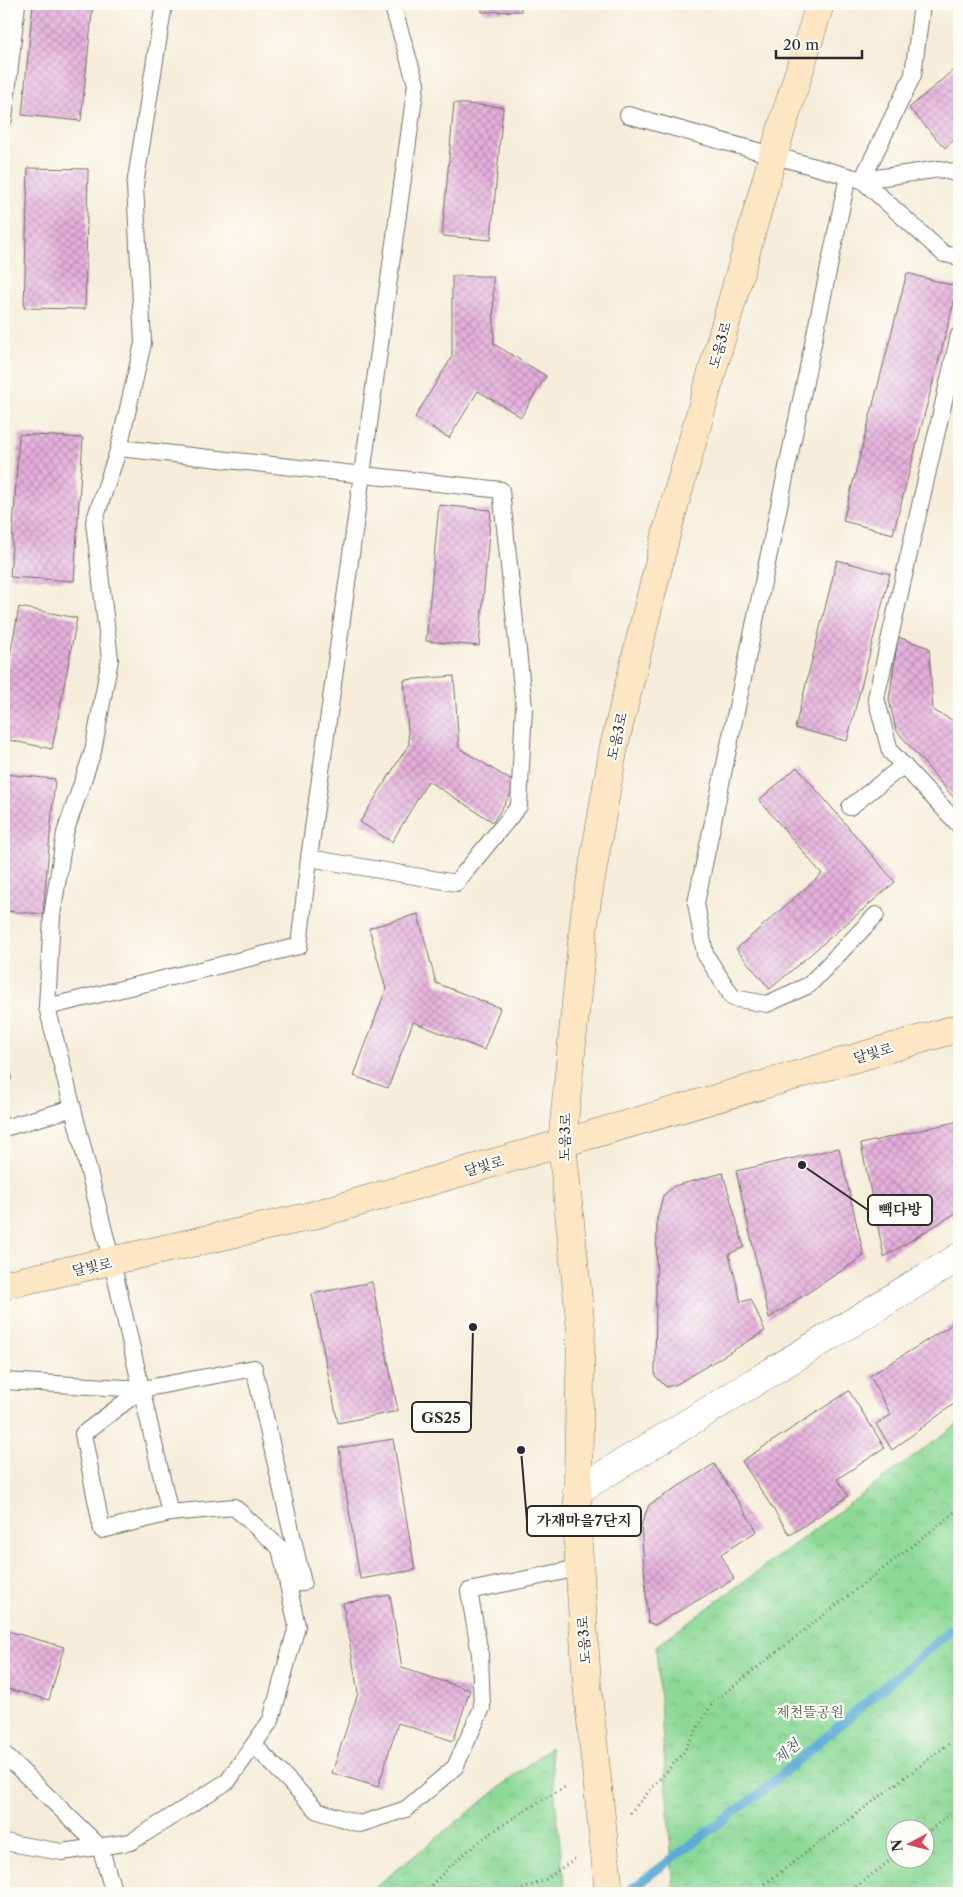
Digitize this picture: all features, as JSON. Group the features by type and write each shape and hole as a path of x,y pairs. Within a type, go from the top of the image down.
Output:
{"street":[{"name":"도움3로","path":"609,1893 587,1684 579,1568 578,1491 581,1330 562,1143 585,914 614,746 667,531 773,156 820,4"},
{"name":"달빛로","path":"4,1285 307,1217 959,1028"},
{"path":"578,1491 959,1257"}],"lane":[{"path":"4,119 17,4"},
{"path":"164,4 136,184 143,343 119,448 94,522 110,659 93,750 65,833 52,916 47,1007 112,1262 170,1513"},
{"path":"47,1007 299,946 309,858 416,84 392,4"},
{"path":"876,915 809,985 767,1004 733,998 705,954 696,902 855,178 913,75 922,4"},
{"path":"628,115 855,178 940,169 959,174"},
{"path":"855,178 944,254 959,257"},
{"path":"959,335 876,698 890,751 959,825"},
{"path":"119,448 501,490 524,707 519,806 456,883 309,858"},
{"path":"850,806 904,765"},
{"path":"4,1128 73,1108"},
{"path":"4,1381 142,1389 254,1368 303,1583 288,1584"},
{"path":"4,1842 62,1852 131,1842 228,1781 271,1720 298,1626 280,1548 234,1507 170,1513 102,1530 83,1434 142,1389"},
{"path":"254,1745 318,1811 360,1824 406,1808 454,1767 482,1708 480,1654 469,1591 579,1568"},
{"path":"4,1754 100,1846 114,1893"}],"path":[{"path":"626,1818 683,1753 713,1702 959,1509"},
{"path":"753,1893 959,1736"},
{"path":"425,1893 452,1863 521,1812 565,1788"},
{"path":"936,1825 959,1807"},
{"path":"513,1893 545,1880 582,1853"},
{"path":"848,1893 886,1864"}],"green space":[{"name":"제천뜰공원","path":"959,1423 959,1893 674,1893 656,1646"},
{"path":"550,1747 565,1893 368,1893"}],"building":[{"path":"33,4 93,4 81,121 22,115"},
{"path":"482,4 521,4 521,11 482,12"},
{"path":"959,65 959,135 945,148 909,108"},
{"path":"454,103 503,107 491,240 442,236"},
{"path":"28,168 88,169 85,309 24,308"},
{"path":"907,273 958,287 893,534 843,521"},
{"path":"452,276 493,276 494,344 546,376 521,417 478,391 449,438 415,417 452,357"},
{"path":"19,434 83,438 74,581 10,577"},
{"path":"439,505 491,510 479,646 426,641"},
{"path":"837,560 890,574 847,741 795,728"},
{"path":"19,607 77,618 52,749 4,739 4,688"},
{"path":"898,637 929,648 933,710 959,724 959,804 896,730 889,700"},
{"path":"454,676 459,748 517,784 493,822 428,781 392,842 360,822 409,744 404,680"},
{"path":"797,767 895,882 770,989 736,949 822,874 759,800"},
{"path":"4,774 55,779 43,914 4,911"},
{"path":"418,914 436,983 500,1008 484,1050 413,1022 388,1088 354,1076 386,989 369,928"},
{"path":"4,1073 12,1076 4,1097"},
{"path":"959,1121 959,1211 884,1257 861,1144"},
{"path":"839,1148 864,1256 769,1318 736,1171"},
{"path":"723,1173 744,1247 729,1254 741,1302 751,1299 765,1331 677,1384 666,1387 655,1376 657,1219 663,1196 674,1186"},
{"path":"372,1282 398,1411 338,1423 312,1294"},
{"path":"959,1320 959,1400 892,1450 876,1424 891,1415 870,1376"},
{"path":"849,1391 885,1448 837,1479 848,1496 790,1535 742,1461"},
{"path":"393,1439 415,1570 360,1579 339,1448"},
{"path":"714,1464 757,1531 721,1554 734,1579 655,1625 648,1622 641,1525 649,1505"},
{"path":"390,1595 402,1668 470,1690 453,1741 398,1723 378,1787 332,1773 358,1693 343,1603"},
{"path":"4,1630 64,1647 49,1700 4,1688"}],"waterway":[{"name":"제천","path":"626,1893 760,1793 959,1623"}],"place":[{"name":"빽다방","path":"802,1165"},
{"name":"GS25","path":"473,1327"},
{"name":"가재마을7단지","path":"521,1450"}]}
